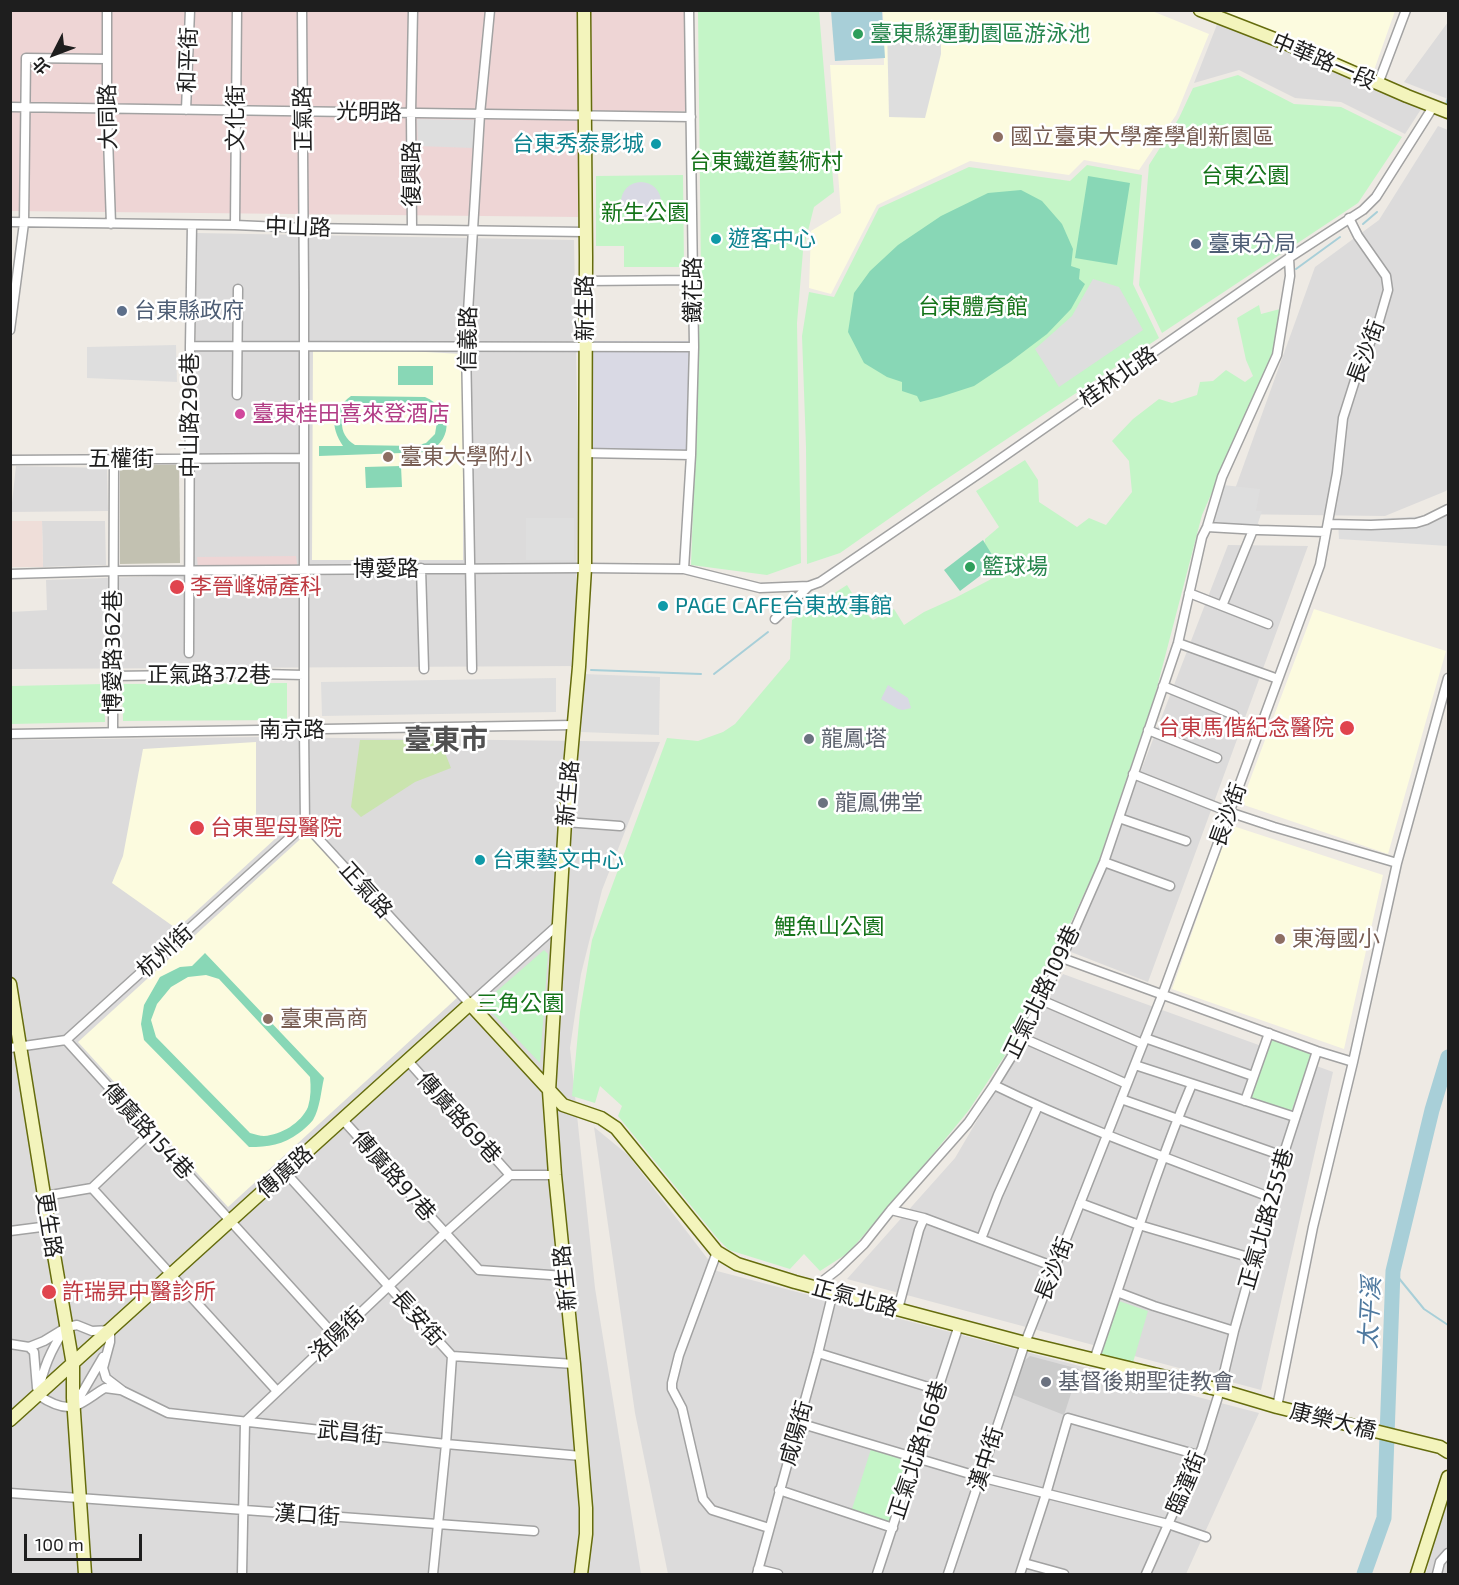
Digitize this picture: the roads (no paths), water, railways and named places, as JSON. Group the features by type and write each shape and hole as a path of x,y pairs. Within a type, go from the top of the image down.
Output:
{"street":[{"name":"大同路","path":"107,10 107,109 111,224"},
{"name":"和平街","path":"186,110 190,10"},
{"name":"文化街","path":"235,225 237,10"},
{"name":"正氣路","path":"302,10 304,569"},
{"name":"復興路","path":"412,229 413,10"},
{"name":"信義路","path":"472,669 466,345 480,114 490,10"},
{"name":"新生路","path":"581,1575 586,1534 586,1508 549,1090 565,822 585,568 584,10"},
{"name":"鐵花路","path":"684,569 691,455 694,347 689,10"},
{"name":"中華路一段","path":"1200,10 1449,112"},
{"path":"1378,84 1406,10"},
{"path":"10,330 24,223 26,58 107,59"},
{"name":"桂林北路","path":"760,588 809,586 820,582 1289,258 1363,210 1376,197 1433,106"},
{"name":"光明路","path":"10,107 691,117"},
{"name":"長沙街","path":"1025,1343 1163,993 1320,565 1337,473 1343,418 1388,290 1386,276 1358,236 1349,218"},
{"name":"中山路","path":"10,222 585,232"},
{"name":"中山路296巷","path":"189,653 192,225"},
{"name":"正氣北路109巷","path":"815,1287 864,1244 968,1123 1023,1038 1062,958 1104,862 1178,643 1202,537 1222,477 1277,355 1290,276 1289,258"},
{"path":"585,281 694,280"},
{"path":"237,395 238,289"},
{"path":"190,346 694,347"},
{"path":"585,453 691,455"},
{"name":"五權街","path":"10,460 304,458"},
{"name":"博愛路362巷","path":"113,732 114,459"},
{"path":"1207,526 1253,530 1416,523 1449,509"},
{"path":"1222,606 1253,530"},
{"path":"421,568 424,669"},
{"name":"博愛路","path":"10,574 421,568 684,569 760,588"},
{"path":"304,569 305,824"},
{"path":"775,619 809,586"},
{"path":"1189,593 1268,624"},
{"path":"1178,643 1278,679"},
{"name":"正氣路372巷","path":"114,675 218,673 304,675"},
{"path":"1277,1407 1313,1227 1353,1062 1396,863 1449,678"},
{"path":"1163,686 1234,715"},
{"name":"南京路","path":"10,734 574,725"},
{"path":"1148,730 1217,758"},
{"path":"1133,774 1229,812 1396,863"},
{"path":"1119,818 1186,842"},
{"path":"565,822 620,826"},
{"name":"正氣路","path":"305,824 549,1090"},
{"name":"杭州街","path":"66,1040 305,824"},
{"path":"1104,862 1170,886"},
{"name":"傳廣路","path":"10,1420 559,924"},
{"path":"1062,958 1353,1062"},
{"name":"更生路","path":"10,984 15,1047 45,1196 73,1365 85,1575"},
{"path":"1041,1000 1144,1041 1253,1076"},
{"path":"1245,1101 1269,1033"},
{"path":"1023,1038 1127,1084"},
{"path":"15,1047 66,1040"},
{"name":"傳廣路154巷","path":"66,1040 335,1336"},
{"name":"正氣北路255巷","path":"1223,1392 1234,1331 1282,1156 1317,1051"},
{"name":"傳廣路69巷","path":"408,1061 510,1175"},
{"path":"1135,1065 1295,1117"},
{"path":"1094,1360 1139,1225 1192,1084"},
{"path":"994,1085 1107,1136 1272,1198"},
{"name":"正氣北路","path":"549,1090 563,1105 600,1118 616,1128 717,1252 737,1264 795,1282 1025,1343 1223,1392"},
{"path":"1121,1099 1282,1156"},
{"path":"981,1239 1038,1106"},
{"name":"傳廣路97巷","path":"343,1120 479,1270 565,1276"},
{"path":"45,1196 92,1188 150,1133"},
{"name":"長安街","path":"285,1172 452,1356 433,1575"},
{"path":"510,1175 555,1175"},
{"name":"洛陽街","path":"245,1422 389,1285 510,1175"},
{"path":"92,1188 277,1391"},
{"path":"1080,1203 1139,1225 1255,1259"},
{"path":"891,1210 924,1218 1055,1267"},
{"path":"898,1309 924,1218"},
{"path":"10,1232 49,1226"},
{"path":"717,1252 679,1355 672,1389 682,1407 700,1493 707,1505 712,1510 769,1528"},
{"name":"咸陽街","path":"757,1572 819,1353 833,1292"},
{"path":"1117,1292 1234,1331"},
{"path":"10,1344 29,1347 67,1327 77,1325 92,1330 110,1330 105,1354 74,1407"},
{"name":"正氣北路166巷","path":"877,1575 960,1325"},
{"path":"38,1395 42,1373 54,1346 67,1327"},
{"name":"武昌街","path":"110,1330 110,1342 103,1368 106,1378 123,1390 168,1413 446,1444 581,1456"},
{"name":"漢中街","path":"948,1575 1025,1343"},
{"path":"29,1347 34,1352 38,1395"},
{"path":"819,1353 938,1390"},
{"path":"452,1356 574,1364"},
{"path":"38,1395 54,1403 74,1407 105,1388 123,1390"},
{"name":"康樂大橋","path":"1223,1392 1444,1449"},
{"name":"臨潼街","path":"1146,1575 1202,1448 1223,1392"},
{"path":"1020,1575 1068,1418 1198,1455"},
{"path":"242,1575 245,1422"},
{"path":"799,1423 980,1477 1168,1524 1206,1537"},
{"path":"1417,1575 1449,1477"},
{"path":"779,1490 892,1528"},
{"name":"漢口街","path":"10,1493 534,1531"},
{"path":"1437,1575 1440,1562 1449,1553"},
{"path":"1024,1563 1064,1575"},
{"path":"757,1572 778,1575"}],"water":[{"name":"臺東縣運動園區游泳池","path":"831,11 882,11 885,58 835,61"}],"waterway":[{"path":"1446,104 1448,98"},
{"path":"1363,224 1377,212"},
{"path":"1296,269 1340,237"},
{"path":"714,674 768,632"},
{"path":"591,670 701,674"},
{"name":"太平溪","path":"1364,1574 1384,1518 1393,1271 1432,1110 1448,1057"},
{"path":"1393,1271 1424,1309 1448,1325"}],"place":[{"name":"臺東縣運動園區游泳池","path":"858,34"},
{"name":"國立臺東大學產學創新園區","path":"998,137"},
{"name":"台東秀泰影城","path":"656,144"},
{"name":"遊客中心","path":"716,239"},
{"name":"臺東分局","path":"1196,244"},
{"name":"台東縣政府","path":"122,311"},
{"name":"臺東桂田喜來登酒店","path":"240,414"},
{"name":"臺東大學附小","path":"388,457"},
{"name":"籃球場","path":"970,567"},
{"name":"李晉峰婦產科","path":"177,587"},
{"name":"PAGE CAFE台東故事館","path":"663,606"},
{"name":"台東馬偕紀念醫院","path":"1347,728"},
{"name":"龍鳳塔","path":"809,739"},
{"name":"龍鳳佛堂","path":"823,803"},
{"name":"台東聖母醫院","path":"197,828"},
{"name":"台東藝文中心","path":"480,860"},
{"name":"東海國小","path":"1280,939"},
{"name":"臺東高商","path":"268,1019"},
{"name":"許瑞昇中醫診所","path":"49,1292"},
{"name":"基督後期聖徒教會","path":"1046,1382"}],"district":[{"name":"臺東市","path":"446,740"}],"park label":[{"name":"台東鐵道藝術村","path":"766,162"},
{"name":"台東公園","path":"1245,176"},
{"name":"新生公園","path":"645,213"},
{"name":"台東體育館","path":"973,307"},
{"name":"鯉魚山公園","path":"829,927"},
{"name":"三角公園","path":"520,1004"}]}
